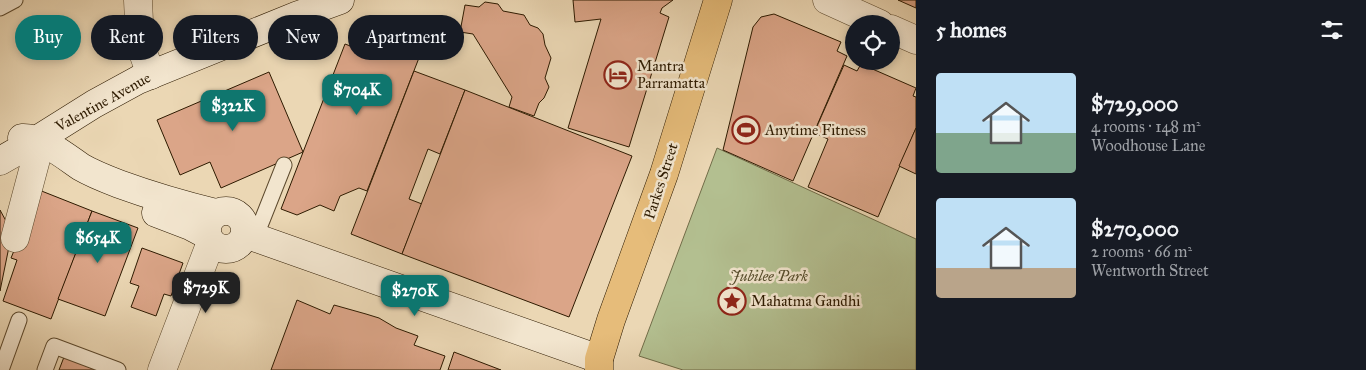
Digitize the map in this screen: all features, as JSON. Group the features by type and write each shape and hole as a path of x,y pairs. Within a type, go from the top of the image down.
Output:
{"main road":[{"name":"Parkes Street","path":"597,366 611,320 664,174 718,0"}],"street":[{"path":"138,0 140,44 151,75"},
{"name":"Valentine Avenue","path":"36,150 76,114 138,80 340,0"},
{"path":"827,0 860,15"},
{"path":"900,33 916,40"},
{"path":"65,155 61,143 63,134 76,114"},
{"path":"2,155 26,156 36,150 65,155 86,170 156,198 227,235"},
{"path":"36,150 81,184 190,226 227,235 597,366"},
{"path":"15,238 36,150"},
{"path":"162,370 227,235"},
{"path":"178,370 204,306 227,235"}],"lane":[{"path":"0,8 15,0"},
{"path":"227,235 284,165"},
{"path":"1,370 19,320"},
{"path":"45,370 54,346 118,370"},
{"path":"95,370 110,370"}],"green space":[{"name":"Jubilee Park","path":"717,148 916,239 916,370 683,370 639,356"}],"building":[{"name":"Mantra Parramatta","path":"573,0 673,0 662,8 660,13 669,17 629,147 568,128 601,19 575,22"},
{"path":"898,0 916,0 916,8"},
{"path":"485,2 498,4 503,11 524,15 530,25 538,28 543,34 545,45 551,58 545,78 549,87 544,98 539,103 534,116 509,107 512,97 473,34 464,33 465,5 479,7"},
{"path":"774,14 841,42 837,51 845,55 845,61 793,181 723,150 753,27 761,17"},
{"path":"345,44 348,45 348,60 418,60 367,191 359,188 340,196 334,211 320,205 297,215 281,209"},
{"path":"844,65 845,70 875,70 916,88 913,96 916,97 916,128 878,217 808,187 828,139 814,133"},
{"path":"414,71 465,90 440,154 428,149 409,199 422,204 402,254 351,234"},
{"path":"269,72 303,152 221,188 210,162 180,175 157,120"},
{"path":"465,90 632,156 569,317 402,254"},
{"path":"916,128 916,174 899,166"},
{"path":"39,190 92,211 51,319 3,301 17,260 11,258"},
{"path":"0,210 12,232 0,291"},
{"path":"92,211 138,228 105,316 58,299"},
{"path":"142,248 183,263 171,296 164,294 156,316 131,307 139,286 130,283"},
{"path":"297,300 330,314 334,305 366,314 418,336 414,345 445,356 440,370 271,370"},
{"path":"454,352 501,370 448,370"},
{"path":"64,357 96,370 59,370"}],"place":[{"name":"Mantra Parramatta","path":"618,75"},
{"name":"Anytime Fitness","path":"746,130"},
{"name":"Mahatma Gandhi","path":"732,301"}]}
